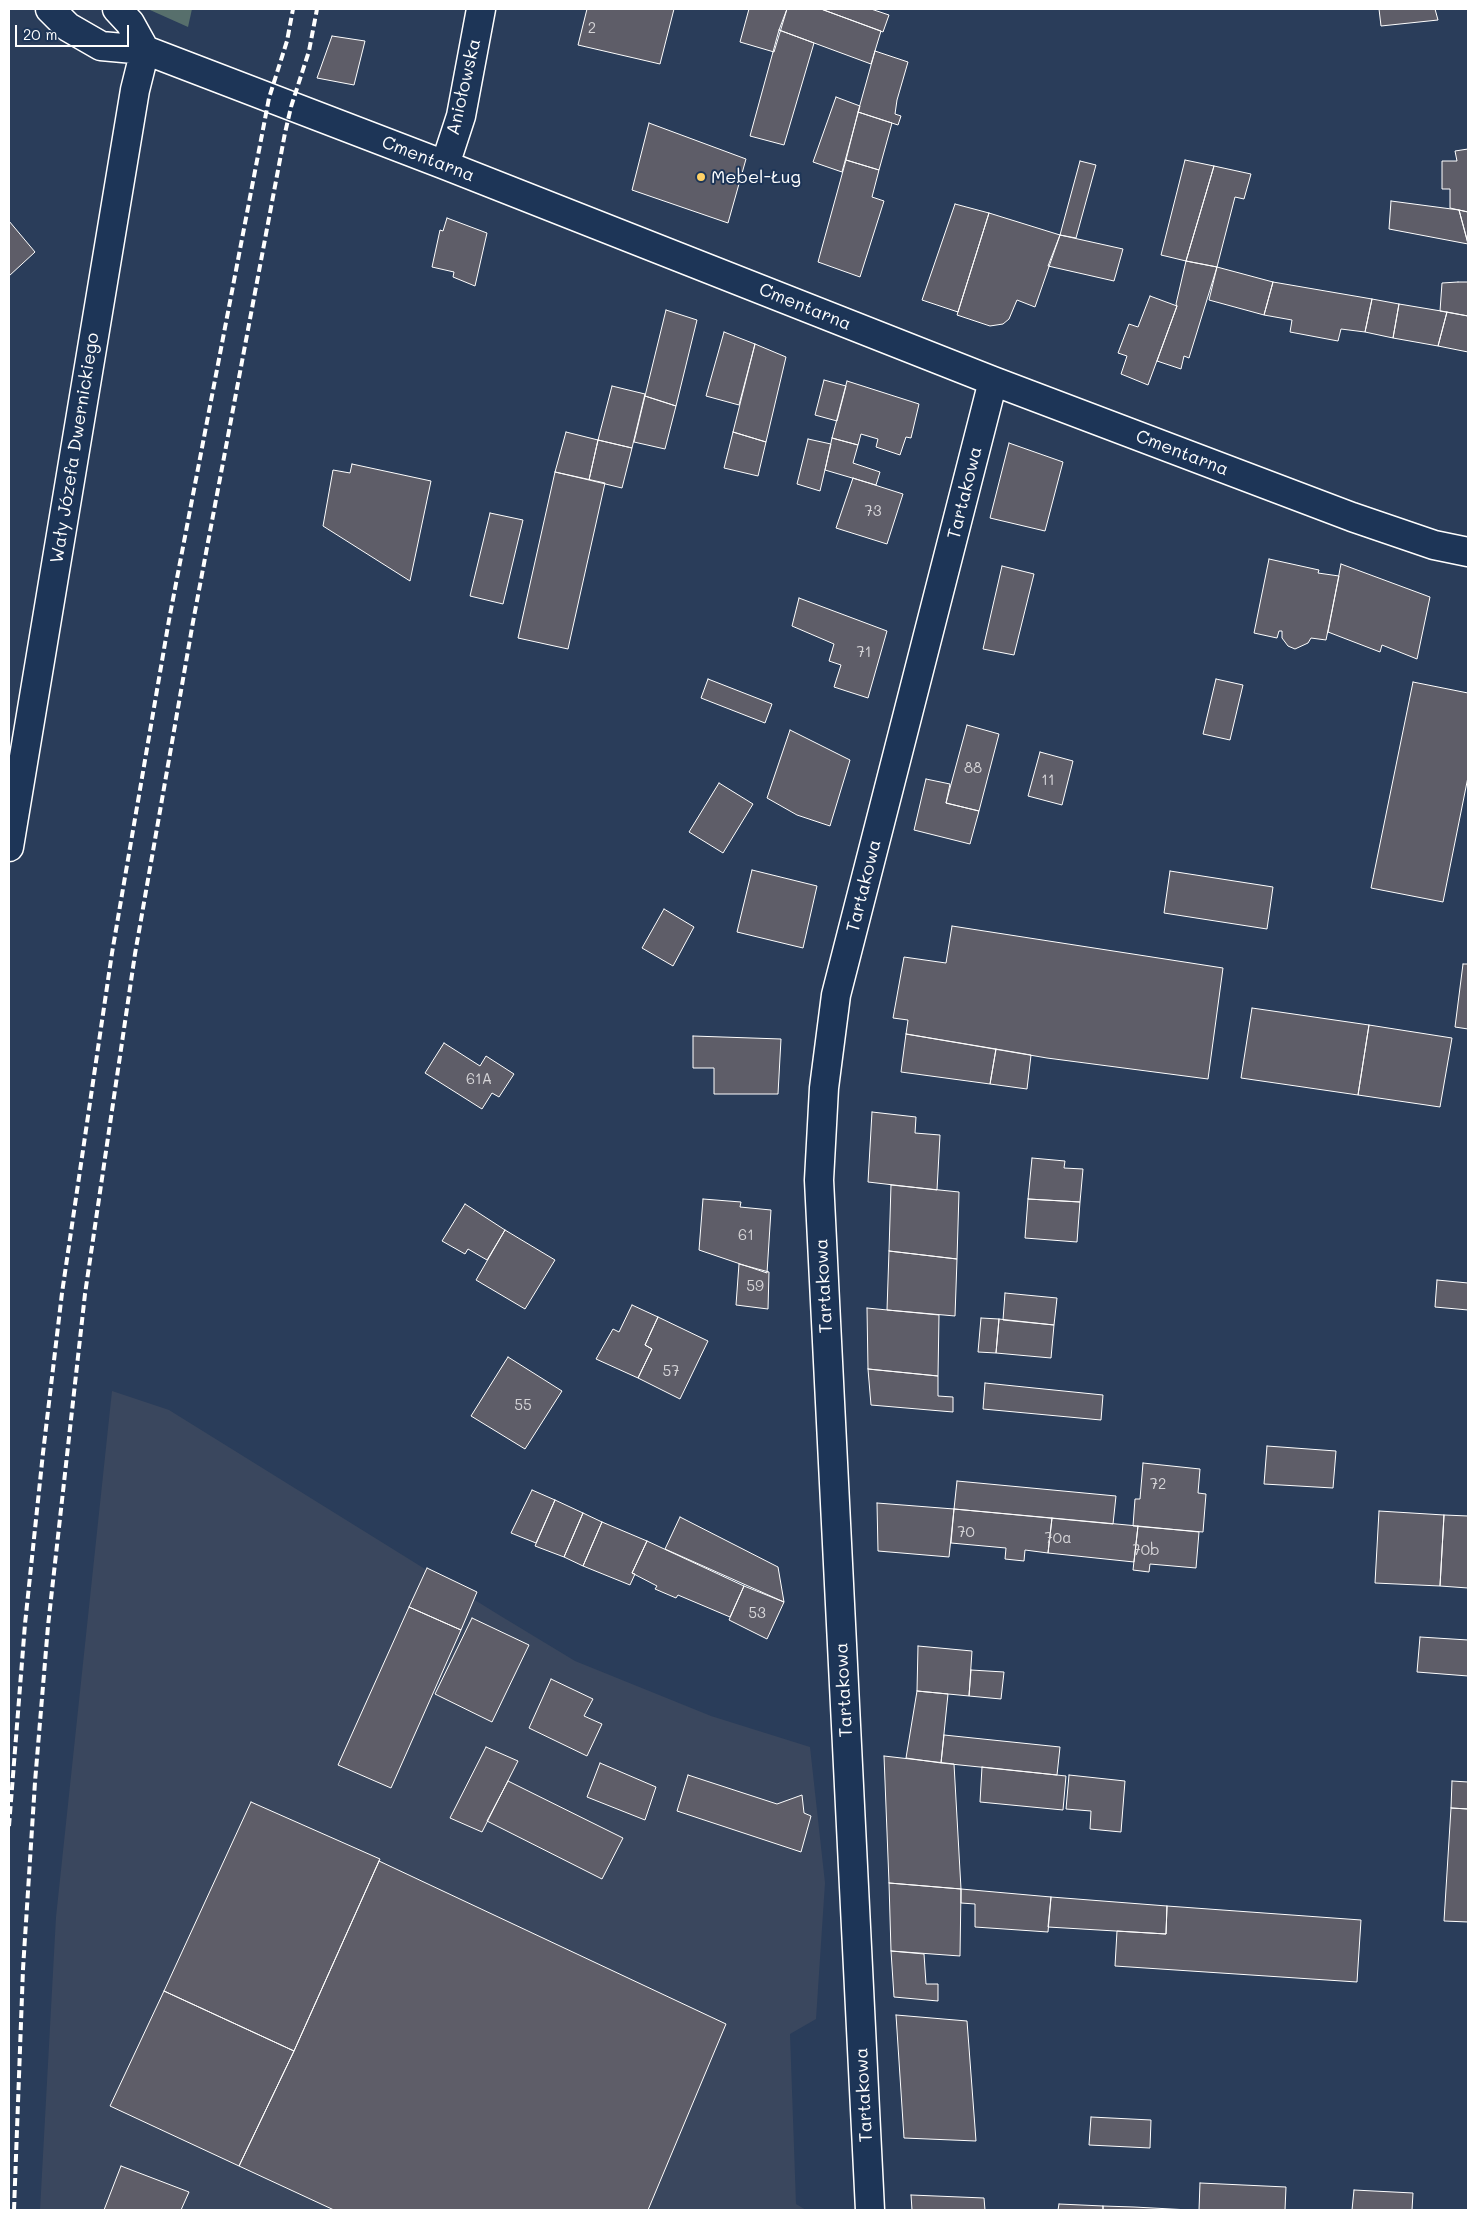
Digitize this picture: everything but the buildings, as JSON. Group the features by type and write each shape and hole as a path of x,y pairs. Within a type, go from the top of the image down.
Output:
{"street":[{"name":"Cmentarna","path":"50,9 68,27 100,46 145,50 445,165 993,381 1352,517 1434,546 1468,552"},
{"path":"117,9 130,23 145,50"},
{"name":"Aniołowska","path":"445,165 461,116 481,9"},
{"name":"Wały Józefa Dwernickiego","path":"9,847 135,90 145,50"},
{"name":"Tartakowa","path":"870,2210 818,1180 824,1088 836,995 993,381"}],"shaded area":[{"path":"112,1391 169,1410 575,1661 711,1716 810,1747 825,1883 816,2019 790,2034 796,2204 806,2210 40,2210 56,1917"}],"green space":[{"path":"149,9 192,9 188,27"}],"railway":[{"path":"9,1826 25,1624 43,1453 62,1293 112,953 169,620 269,98 287,41 293,9"},
{"path":"14,2210 23,1969 35,1782 48,1626 85,1294 135,954 193,622 285,133 291,107 309,51 317,9"}],"place":[{"name":"Mebel-Ług","path":"701,177"}]}
